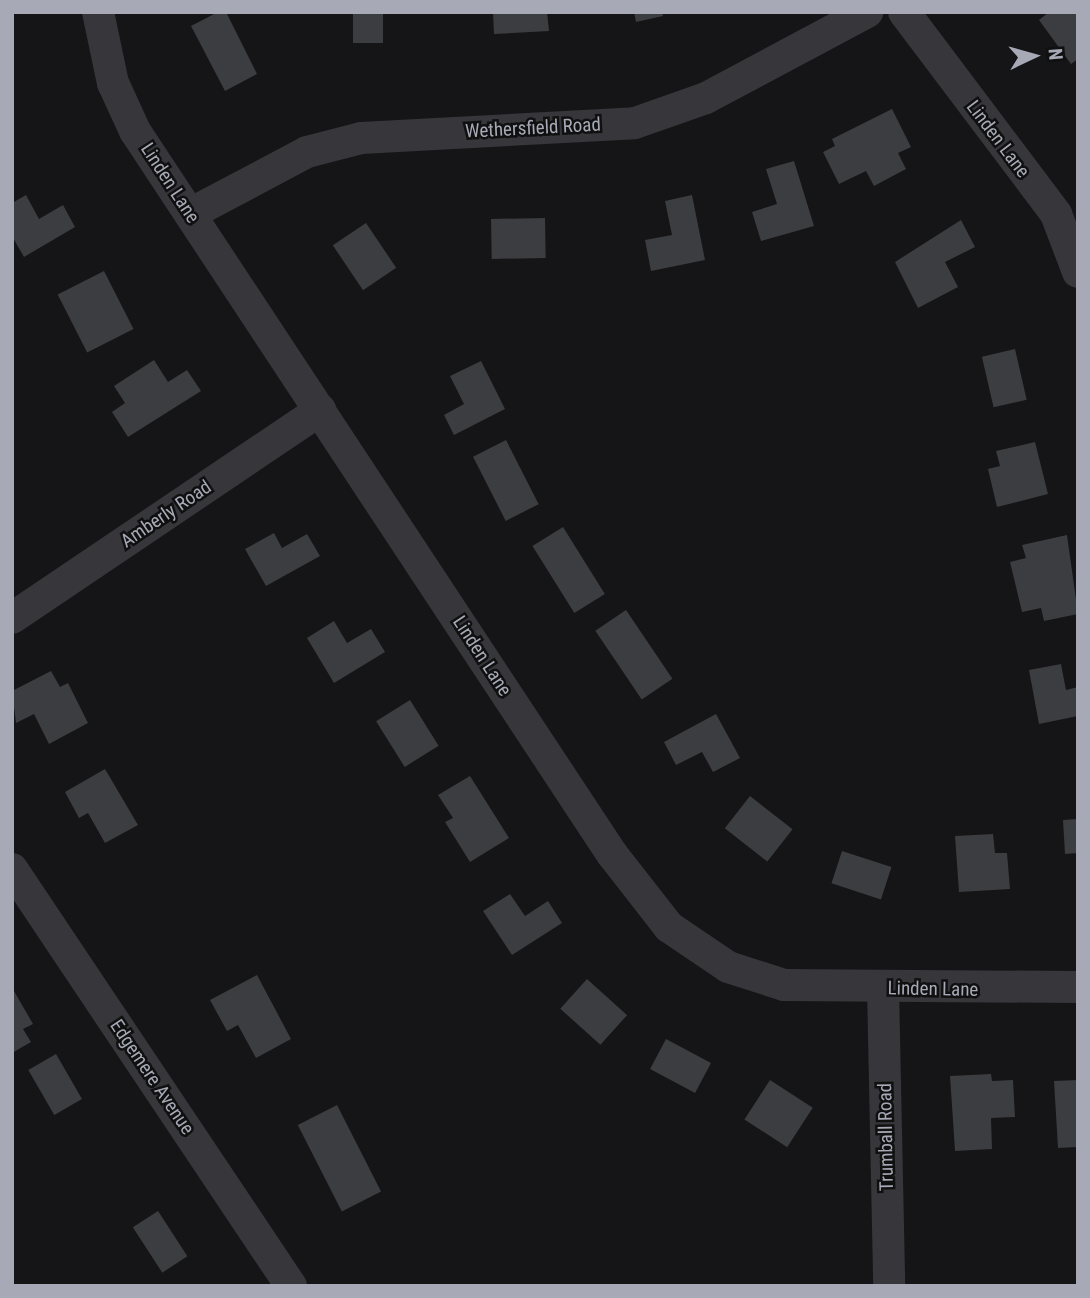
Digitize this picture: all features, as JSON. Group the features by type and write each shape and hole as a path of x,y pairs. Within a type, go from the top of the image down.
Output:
{"street":[{"name":"Linden Lane","path":"98,12 113,83 135,131 612,854 669,927 728,967 785,985 883,988 1078,986"},
{"name":"Wethersfield Road","path":"190,214 307,152 361,138 635,123 706,98 867,12"},
{"name":"Linden Lane","path":"904,12 1056,214 1078,272"},
{"name":"Amberly Road","path":"12,618 320,410"},
{"name":"Edgemere Avenue","path":"12,869 291,1286"},
{"name":"Trumball Road","path":"883,988 889,1286"}],"building":[{"path":"218,12 226,12 257,74 225,91 191,26"},
{"path":"353,12 383,12 383,43 353,43"},
{"path":"493,12 547,12 549,31 494,34"},
{"path":"634,12 662,12 663,16 636,22"},
{"path":"1049,12 1078,12 1078,59 1071,64 1039,20"},
{"path":"892,109 911,147 898,153 906,169 874,186 866,171 839,184 823,152 835,146 832,139"},
{"path":"794,161 814,226 761,241 752,212 777,204 766,169"},
{"path":"26,195 39,219 63,205 75,227 24,257 12,236 12,203"},
{"path":"692,195 705,260 651,271 645,240 672,235 665,201"},
{"path":"545,218 546,258 492,259 491,219"},
{"path":"961,220 975,247 945,262 958,287 918,308 895,262"},
{"path":"366,223 396,268 363,290 333,245"},
{"path":"104,271 134,329 87,353 58,295"},
{"path":"1015,349 1027,400 994,407 982,357"},
{"path":"154,360 168,382 187,370 201,391 128,437 112,412 125,403 114,386"},
{"path":"481,361 505,409 454,435 444,415 464,404 450,376"},
{"path":"506,440 539,504 506,521 473,457"},
{"path":"1035,442 1048,494 997,507 988,469 1000,466 996,451"},
{"path":"563,527 605,594 574,613 532,546"},
{"path":"274,533 282,548 307,534 320,556 266,586 245,549"},
{"path":"1067,535 1078,614 1044,621 1041,608 1022,612 1010,562 1026,558 1022,545"},
{"path":"626,610 672,679 642,700 595,631"},
{"path":"334,621 347,643 371,629 385,652 334,683 307,638"},
{"path":"1061,664 1066,690 1078,687 1078,716 1039,724 1029,670"},
{"path":"51,671 60,687 68,683 88,723 49,744 34,714 16,723 12,691"},
{"path":"410,700 439,746 405,767 376,721"},
{"path":"716,714 740,758 713,772 702,752 676,765 664,742"},
{"path":"105,769 138,825 105,843 88,813 79,818 65,792"},
{"path":"470,776 509,838 470,862 445,822 453,818 438,795"},
{"path":"750,796 793,829 767,862 725,828"},
{"path":"1078,819 1078,853 1065,854 1063,820"},
{"path":"993,834 995,853 1007,853 1010,889 959,892 955,836"},
{"path":"842,851 891,867 881,899 831,883"},
{"path":"510,894 525,916 548,901 562,923 512,955 483,911"},
{"path":"257,975 291,1039 256,1058 238,1025 227,1031 210,1000"},
{"path":"587,979 627,1015 600,1045 560,1009"},
{"path":"14,991 33,1024 23,1029 31,1042 12,1053"},
{"path":"666,1039 711,1063 695,1093 650,1069"},
{"path":"56,1054 82,1099 54,1115 28,1070"},
{"path":"991,1074 992,1081 1013,1080 1015,1117 991,1118 992,1149 955,1151 950,1076"},
{"path":"770,1080 813,1108 787,1147 744,1119"},
{"path":"1078,1080 1078,1147 1058,1148 1054,1081"},
{"path":"337,1105 381,1191 342,1211 298,1125"},
{"path":"158,1211 187,1256 162,1273 133,1227"}]}
